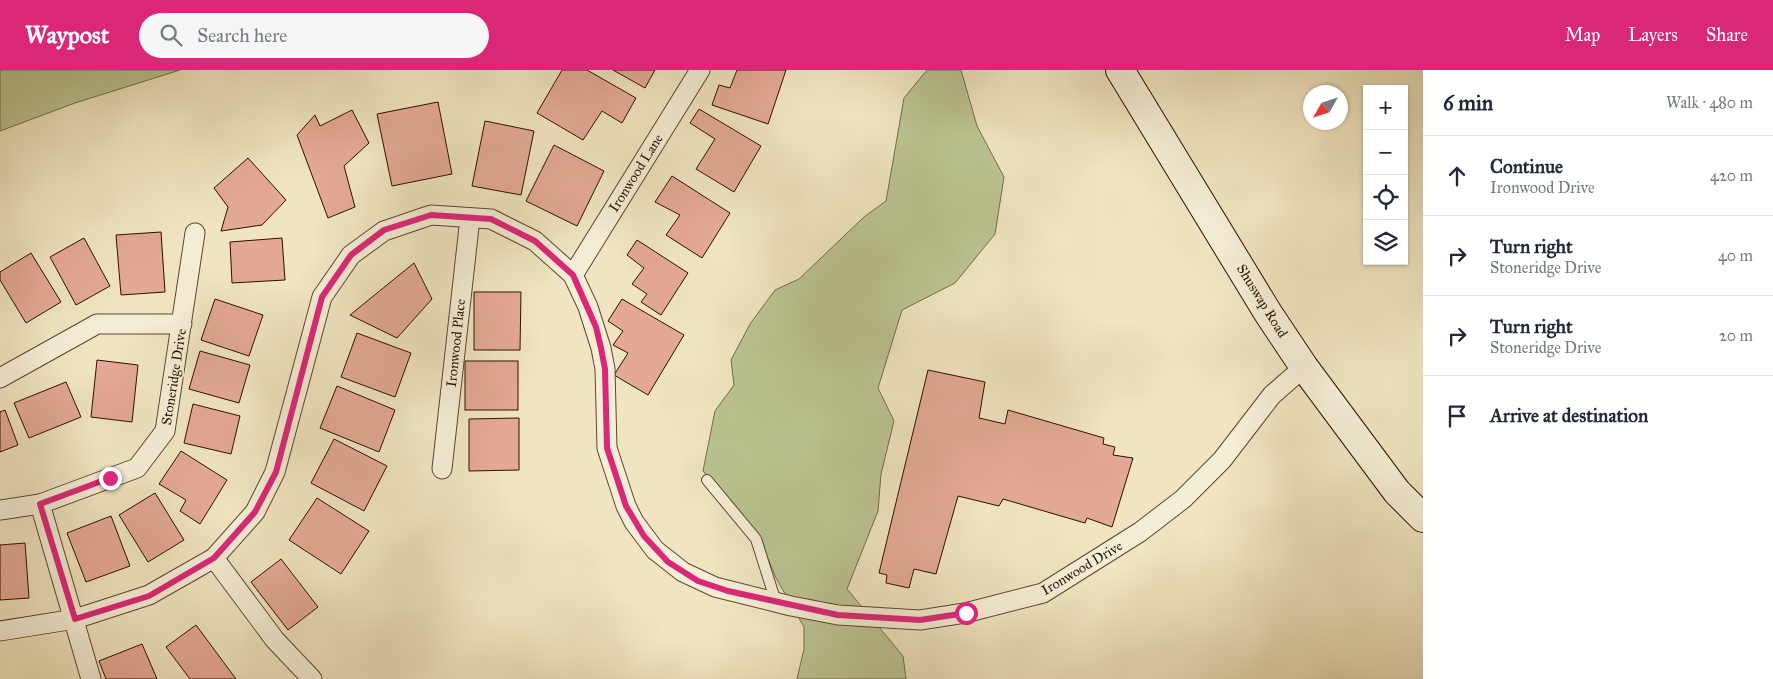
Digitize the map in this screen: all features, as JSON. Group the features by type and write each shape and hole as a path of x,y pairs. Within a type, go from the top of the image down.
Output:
{"street":[{"name":"Ironwood Lane","path":"573,275 700,70"},
{"name":"Shuswap Road","path":"1120,70 1268,313 1304,367 1397,492 1423,518"},
{"name":"Ironwood Drive","path":"0,631 75,619 149,596 214,558 255,512 276,472 322,297 351,255 384,230 431,215 491,219 535,241 573,275 596,327 601,348 605,369 607,448 626,506 634,522 655,550 683,572 721,589 838,615 920,620 966,613 1043,594 1140,532 1184,498 1222,460 1272,395 1304,367"},
{"name":"Ironwood Place","path":"442,469 470,218"},
{"name":"Stoneridge Drive","path":"0,510 40,504 137,468 165,431 195,233"},
{"path":"0,378 97,324 182,324"},
{"path":"40,504 92,679"},
{"path":"214,558 275,640 312,679"}],"lane":[{"path":"707,480 756,539 776,602"}],"green space":[{"path":"0,70 180,70 75,103 0,131"},
{"path":"927,70 961,70 977,126 1004,177 995,234 955,283 902,310 878,388 894,421 881,474 878,511 847,589 903,656 906,679 797,679 804,649 804,627 776,578 758,535 703,471 715,411 734,385 731,360 750,324 775,290 799,279 864,217 886,201 904,98"}],"building":[{"path":"562,70 587,70 636,98 622,123 602,111 583,140 537,113"},
{"path":"613,70 655,70 645,88"},
{"path":"737,70 786,70 768,124 712,105 719,85 730,88"},
{"path":"438,102 452,174 392,186 377,114"},
{"path":"699,109 761,146 734,192 696,169 715,139 690,123"},
{"path":"352,110 369,143 344,166 355,207 328,218 297,135 315,115 320,126"},
{"path":"485,121 534,131 521,195 472,186"},
{"path":"554,145 604,171 577,226 526,201"},
{"path":"248,158 286,200 262,225 221,231 228,207 214,188"},
{"path":"672,176 730,213 702,258 666,235 680,215 655,202"},
{"path":"161,232 165,292 121,295 116,235"},
{"path":"84,238 110,286 76,305 50,257"},
{"path":"282,238 285,280 232,283 230,242"},
{"path":"637,240 688,273 661,315 641,302 647,294 632,284 644,268 627,255"},
{"path":"31,253 61,302 26,323 0,280 0,272"},
{"path":"414,263 432,299 397,338 350,315"},
{"path":"474,292 521,292 520,350 474,350"},
{"path":"215,299 263,315 249,356 201,340"},
{"path":"622,299 684,335 648,395 614,375 628,353 613,345 623,331 608,321"},
{"path":"357,333 411,353 395,397 341,377"},
{"path":"200,351 250,365 239,403 189,389"},
{"path":"97,360 138,365 132,422 91,417"},
{"path":"465,361 518,361 518,410 465,410"},
{"path":"928,370 985,382 979,418 1005,424 1008,410 1104,438 1103,444 1115,447 1113,455 1133,458 1112,527 1087,518 1085,523 1003,499 999,506 958,496 936,574 914,569 909,588 886,583 887,575 879,573"},
{"path":"66,382 81,417 29,438 14,403"},
{"path":"337,386 395,410 379,452 320,428"},
{"path":"193,404 240,416 231,454 184,443"},
{"path":"5,410 18,445 0,452 0,412"},
{"path":"519,418 519,470 469,471 469,419"},
{"path":"334,439 387,466 364,511 311,483"},
{"path":"181,451 227,480 200,524 180,511 186,500 159,484"},
{"path":"155,493 184,540 148,562 119,515"},
{"path":"317,498 369,531 341,574 289,540"},
{"path":"111,516 130,566 86,582 67,533"},
{"path":"25,543 29,598 0,600 0,545"},
{"path":"281,559 318,607 288,630 251,582"},
{"path":"196,625 236,679 190,679 166,647"},
{"path":"142,644 157,679 106,679 99,661"}],"route":[{"path":"110,478 40,504 75,619 149,596 214,558 255,512 276,472 322,297 351,255 384,230 431,215 491,219 535,241 573,275 596,327 601,348 607,395 607,448 626,506 644,536 668,562 698,581 728,591 838,615 920,620 966,613"}]}
